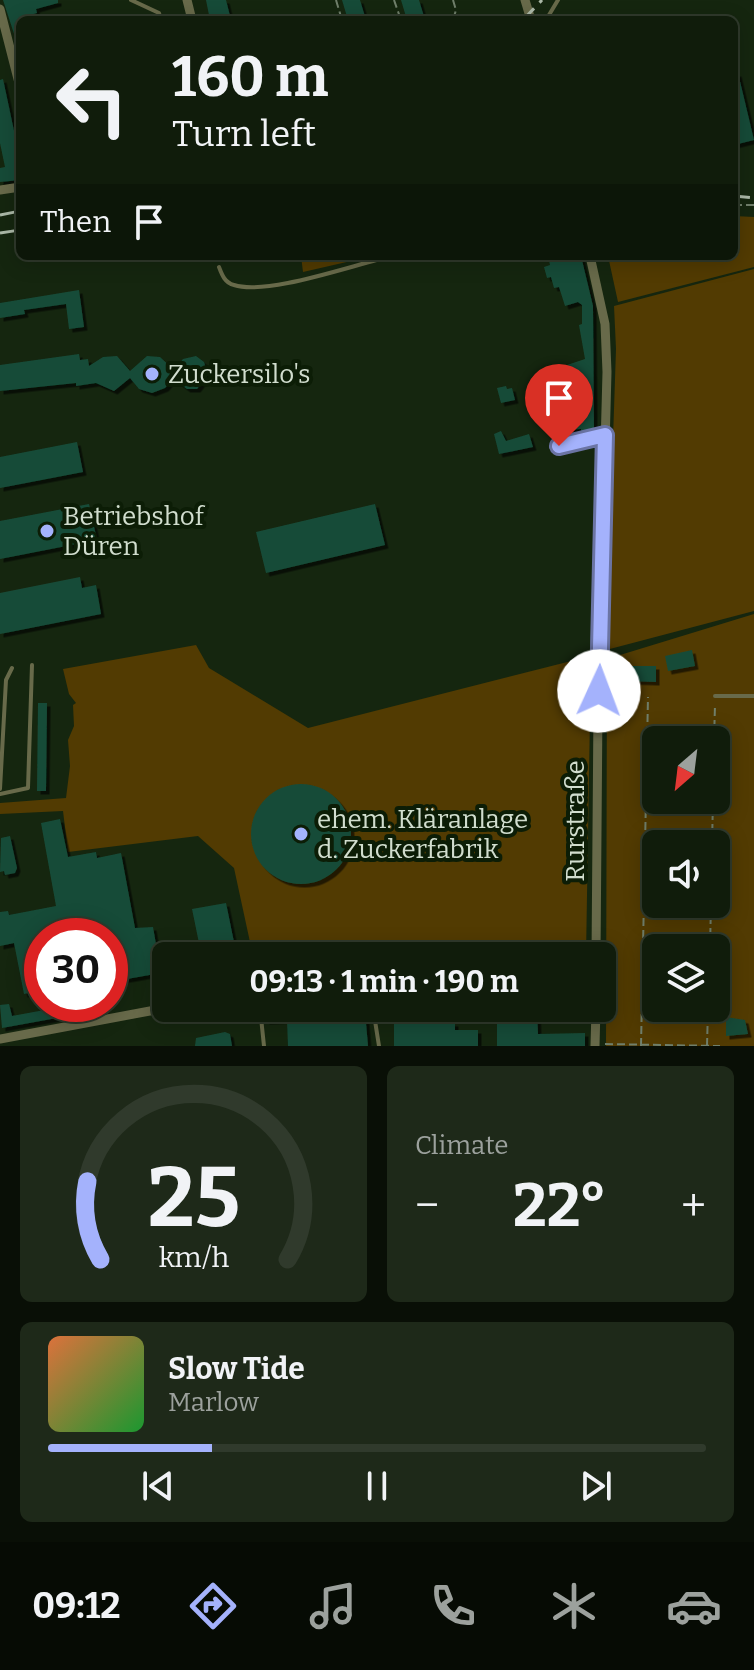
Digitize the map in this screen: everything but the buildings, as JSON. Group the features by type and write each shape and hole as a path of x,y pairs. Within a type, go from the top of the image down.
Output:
{"street":[{"path":"0,9 16,71"},
{"name":"Rurstraße","path":"591,260 605,324 596,942"},
{"path":"0,1039 152,1011"},
{"path":"595,1045 596,1022"}],"lane":[{"path":"131,0 160,16"},
{"path":"219,267 225,281 232,285 261,287 376,260"},
{"path":"551,447 605,435"},
{"path":"12,668 6,680 0,792 28,788 32,665"},
{"path":"715,696 754,696"},
{"path":"261,1022 264,1046"},
{"path":"375,1022 379,1046"}],"path":[{"path":"714,726 715,696"},
{"path":"641,1045 648,697"},
{"path":"707,1046 708,1022"},
{"path":"595,1045 720,1046"}],"shaded area":[{"path":"738,216 754,217 754,267 618,302 609,260 738,260"},
{"path":"302,260 356,260 303,272"},
{"path":"754,269 754,611 606,650 616,349 614,306"},
{"path":"754,614 754,1046 606,1046 606,1022 616,1022 616,942 606,942 607,659"},
{"path":"196,645 209,668 308,728 591,656 586,942 250,942 234,868 198,836 68,852 63,811 0,814 0,803 66,798 70,766 68,740 74,726 73,705 76,703 69,694 63,669"}],"railway":[{"path":"527,16 542,0"},
{"path":"738,196 754,198"},
{"path":"0,215 16,212"},
{"path":"0,233 16,231"}],"place":[{"name":"Zuckersilo's","path":"152,374"},
{"name":"Betriebshof Düren","path":"47,531"},
{"name":"ehem. Kläranlage d. Zuckerfabrik","path":"301,834"}],"route":[{"path":"559,446 605,435 599,691"}]}
